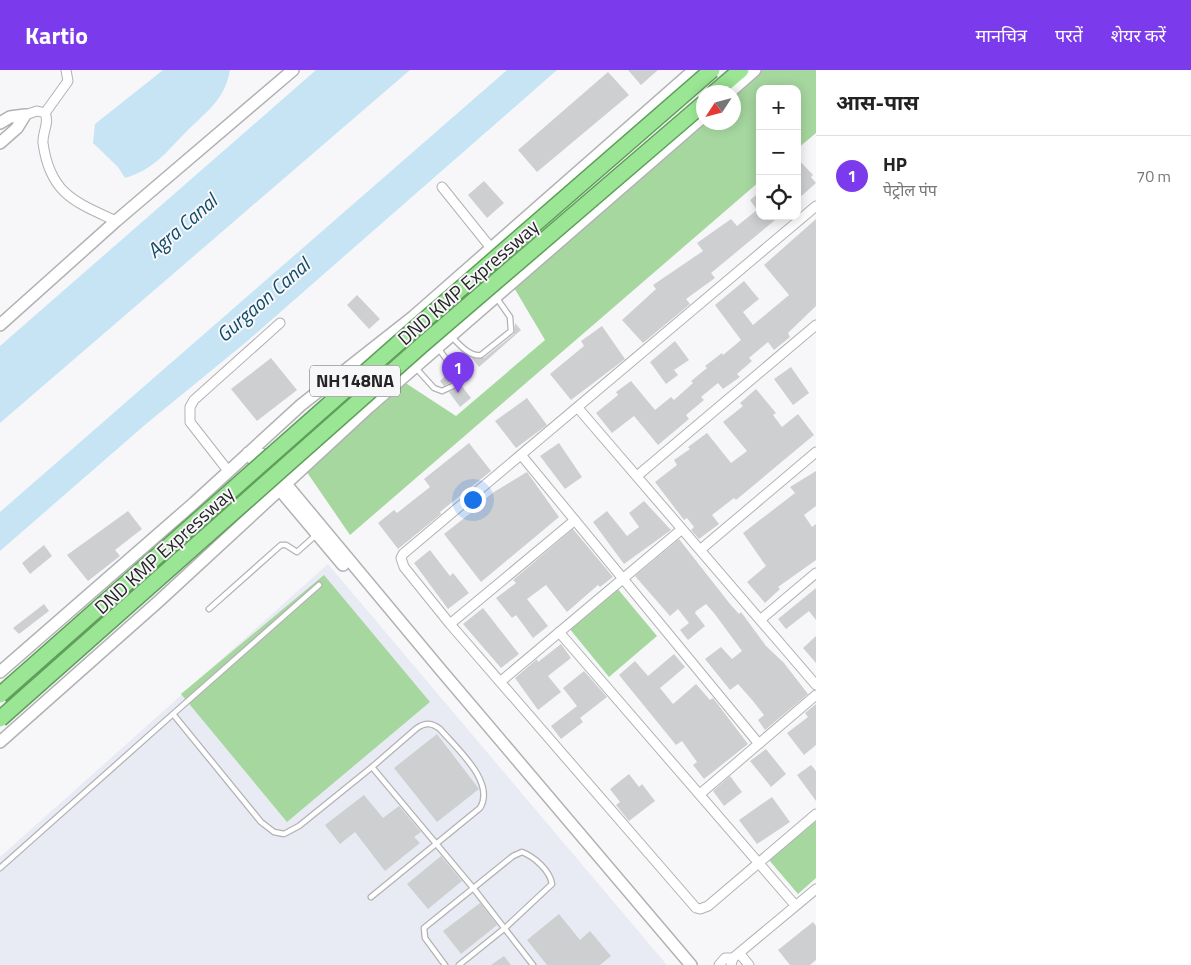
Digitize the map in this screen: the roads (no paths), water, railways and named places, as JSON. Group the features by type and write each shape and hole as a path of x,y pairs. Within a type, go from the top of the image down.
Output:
{"highway":[{"name":"DND KMP Expressway","path":"0,695 419,325 712,70"},
{"path":"723,85 741,70"},
{"name":"DND KMP Expressway","path":"0,719 422,345 696,110"}],"street":[{"path":"66,70 68,81 45,113 47,122 43,141 45,153 54,178 62,190 81,205 116,221"},
{"path":"0,326 116,221 293,70"},
{"path":"0,672 228,472 301,405 414,316 694,70"},
{"path":"738,85 756,70"},
{"path":"0,124 10,116 25,115 37,110 45,113"},
{"path":"0,143 17,128 25,115"},
{"path":"0,742 159,601 282,486 415,367 696,123"},
{"path":"442,186 491,248"},
{"path":"816,206 522,456 402,554 401,558 404,567 450,624 696,908 700,909 708,906 816,814"},
{"path":"228,472 190,422 190,407 194,400 280,323"},
{"path":"637,476 816,325"},
{"path":"578,408 816,685"},
{"path":"252,450 691,965"},
{"path":"700,550 816,452"},
{"path":"522,456 759,744"},
{"path":"282,486 318,535 682,965"},
{"path":"450,624 575,520"},
{"path":"500,682 682,529"},
{"path":"760,620 816,573"},
{"path":"559,632 795,905"},
{"path":"700,794 816,695"},
{"path":"734,959 816,889"},
{"path":"719,965 725,958 734,959 749,965"}],"lane":[{"path":"451,335 471,355 481,356 511,331 510,317 496,296"},
{"path":"415,367 434,388 442,392 457,384 458,375 438,347"},
{"path":"209,609 281,545 286,545 297,552 318,535"},
{"path":"0,868 319,585"},
{"path":"173,714 261,822 274,832 284,834 299,826 425,723 433,724 440,729 480,777 485,796 480,808 371,897"},
{"path":"372,767 474,889 533,965"},
{"path":"445,965 425,938 424,928 513,856 522,852 537,861 551,877 552,884 505,928 459,965"}],"water":[{"path":"163,70 230,70 224,90 214,105 159,160 144,170 125,178 118,167 93,143 95,124"},
{"name":"Agra Canal","path":"316,70 410,70 0,423 0,346"},
{"name":"Gurgaon Canal","path":"507,70 557,70 245,343 146,424 0,551 0,512"}],"place":[{"name":"HP","path":"458,393"}]}
